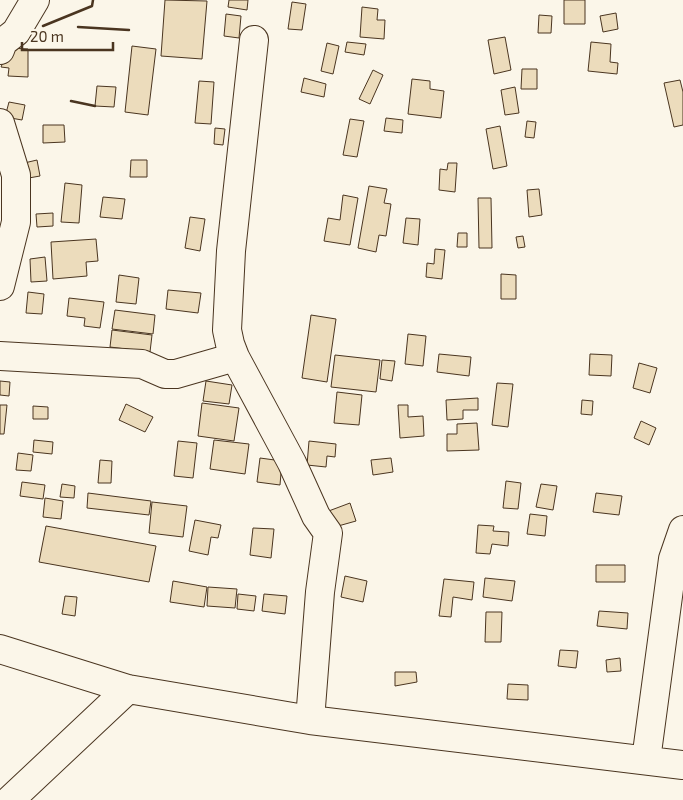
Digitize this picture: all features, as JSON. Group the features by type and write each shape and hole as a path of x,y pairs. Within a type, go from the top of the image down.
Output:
{"street":[{"path":"0,50 3,42 16,32 35,0"},
{"path":"254,40 231,251 227,330 234,357 292,463 316,516 328,533 320,592 310,720"},
{"path":"0,123 16,175 16,222 0,284"},
{"path":"0,356 142,364 165,374 176,374 234,357"},
{"path":"646,760 673,559 683,530"},
{"path":"0,649 128,690 310,720 683,765"},
{"path":"10,800 128,690"}],"building":[{"path":"165,0 207,1 202,59 161,56"},
{"path":"229,0 248,0 247,10 228,7"},
{"path":"564,0 585,0 585,24 564,24"},
{"path":"292,2 306,4 302,30 288,29"},
{"path":"362,7 378,9 377,20 385,20 384,39 360,37"},
{"path":"616,13 618,29 603,32 600,16"},
{"path":"226,14 241,16 239,38 224,36"},
{"path":"539,15 552,16 551,33 538,33"},
{"path":"505,37 511,70 494,74 488,40"},
{"path":"347,42 366,44 364,55 345,52"},
{"path":"591,42 611,44 610,62 618,63 617,74 588,71"},
{"path":"327,43 339,46 333,74 321,71"},
{"path":"132,46 156,49 148,115 125,112"},
{"path":"9,48 28,49 28,77 8,76 9,68 1,67"},
{"path":"522,69 537,69 537,89 521,89"},
{"path":"373,70 383,75 370,104 359,99"},
{"path":"304,78 326,84 324,97 301,92"},
{"path":"412,79 430,81 430,89 444,91 441,118 408,114"},
{"path":"680,80 683,92 683,125 674,127 664,83"},
{"path":"199,81 214,82 211,124 195,123"},
{"path":"97,86 116,87 114,107 95,106"},
{"path":"515,87 519,113 505,115 501,90"},
{"path":"9,102 25,105 22,120 5,117"},
{"path":"386,118 403,120 402,133 384,131"},
{"path":"350,119 364,121 357,157 343,155"},
{"path":"527,121 536,122 534,138 525,137"},
{"path":"43,125 64,125 65,142 43,143"},
{"path":"500,126 507,166 493,169 486,129"},
{"path":"215,128 225,129 223,145 214,144"},
{"path":"37,160 40,176 23,179 20,164"},
{"path":"131,160 147,160 147,177 130,177"},
{"path":"448,163 457,163 455,192 439,190 440,169 447,170"},
{"path":"65,183 82,185 79,223 61,222"},
{"path":"369,186 387,189 384,203 391,204 386,236 379,235 376,252 358,248"},
{"path":"539,189 542,215 529,217 527,190"},
{"path":"343,195 358,198 350,245 324,241 328,218 340,220"},
{"path":"103,197 125,199 122,219 100,217"},
{"path":"478,198 491,198 492,248 479,248"},
{"path":"53,213 53,226 37,227 36,214"},
{"path":"190,217 205,219 200,251 185,248"},
{"path":"406,218 420,219 418,245 403,243"},
{"path":"458,233 467,233 467,247 457,247"},
{"path":"523,236 525,247 518,248 516,237"},
{"path":"96,239 98,261 86,262 87,276 53,279 51,242"},
{"path":"435,249 445,250 442,279 426,277 427,263 434,264"},
{"path":"45,257 47,281 31,282 30,259"},
{"path":"501,274 516,275 516,299 501,299"},
{"path":"119,275 139,278 136,304 116,302"},
{"path":"168,290 201,293 198,313 166,309"},
{"path":"28,292 44,294 42,314 26,313"},
{"path":"69,298 104,302 100,328 84,326 85,318 67,316"},
{"path":"115,310 155,315 153,334 112,329"},
{"path":"311,315 336,319 327,382 302,378"},
{"path":"112,330 152,335 150,352 110,347"},
{"path":"408,334 426,336 423,366 405,364"},
{"path":"439,354 471,357 469,376 437,372"},
{"path":"590,354 612,355 611,376 589,375"},
{"path":"335,355 380,360 376,392 331,387"},
{"path":"382,360 395,361 392,381 380,379"},
{"path":"639,363 657,368 650,393 633,388"},
{"path":"0,381 10,382 9,396 0,395"},
{"path":"206,381 232,385 229,404 203,401"},
{"path":"497,383 513,384 508,427 492,425"},
{"path":"337,392 362,395 359,425 334,423"},
{"path":"478,398 478,410 463,410 463,419 447,420 446,400"},
{"path":"582,400 593,401 592,415 581,414"},
{"path":"202,403 239,408 234,441 198,436"},
{"path":"126,404 153,417 145,432 119,420"},
{"path":"0,405 7,405 4,434 0,434"},
{"path":"398,405 408,405 408,417 423,416 424,436 400,438"},
{"path":"33,406 48,407 48,419 33,419"},
{"path":"641,421 656,428 649,445 634,438"},
{"path":"477,423 479,450 447,451 447,434 457,434 457,424"},
{"path":"34,440 53,442 52,454 33,452"},
{"path":"214,440 249,444 245,474 210,469"},
{"path":"178,441 197,443 193,478 174,476"},
{"path":"309,441 336,444 335,457 327,456 326,467 307,465"},
{"path":"18,453 33,455 31,471 16,470"},
{"path":"260,458 282,461 280,485 257,482"},
{"path":"391,458 393,472 373,475 371,460"},
{"path":"100,460 112,461 111,483 98,483"},
{"path":"506,481 521,483 518,509 503,508"},
{"path":"22,482 45,485 43,499 20,496"},
{"path":"62,484 75,486 74,498 60,497"},
{"path":"541,484 557,486 553,510 536,507"},
{"path":"88,493 151,501 149,515 87,508"},
{"path":"596,493 622,496 619,515 593,512"},
{"path":"45,498 63,501 61,519 43,517"},
{"path":"152,502 187,506 183,537 149,533"},
{"path":"350,503 356,521 331,528 326,512"},
{"path":"530,514 547,516 545,536 527,534"},
{"path":"195,520 221,525 218,538 211,537 208,555 189,551"},
{"path":"478,525 494,526 493,531 509,532 508,546 492,544 490,554 476,553"},
{"path":"46,526 156,546 149,582 39,562"},
{"path":"253,528 274,529 271,558 250,555"},
{"path":"596,565 625,565 625,582 596,582"},
{"path":"345,576 367,581 363,602 341,597"},
{"path":"485,578 515,581 512,601 483,597"},
{"path":"444,579 474,582 472,600 453,597 451,617 439,616"},
{"path":"173,581 207,587 204,607 170,602"},
{"path":"208,587 237,589 235,608 207,606"},
{"path":"238,594 256,596 254,611 237,609"},
{"path":"264,594 287,596 285,614 262,611"},
{"path":"65,596 77,597 75,616 62,614"},
{"path":"599,611 628,613 627,629 597,626"},
{"path":"486,612 502,612 501,642 485,642"},
{"path":"560,650 578,651 576,668 558,666"},
{"path":"620,658 621,671 607,672 606,660"},
{"path":"395,672 416,672 417,682 395,686"},
{"path":"508,684 528,685 528,700 507,699"}],"wall":[{"path":"43,26 92,6 93,0"},
{"path":"78,27 129,30"},
{"path":"71,101 95,106"}]}
